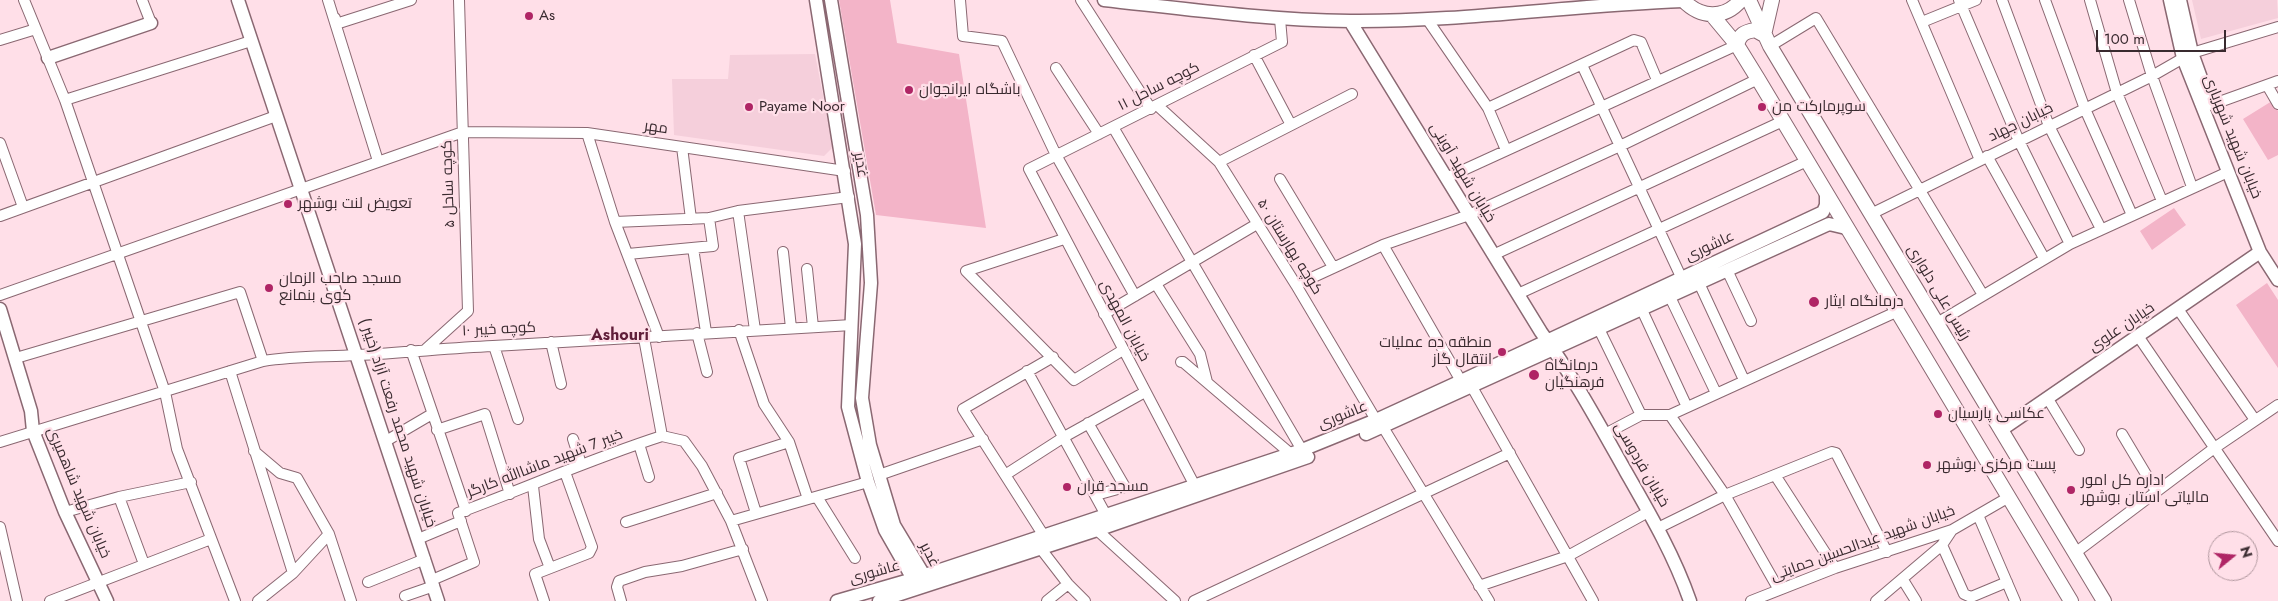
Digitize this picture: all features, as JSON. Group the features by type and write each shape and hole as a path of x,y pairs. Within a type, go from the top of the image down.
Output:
{"main road":[{"path":"1683,0 1691,9 1712,15 1732,9 1741,0"},
{"name":"رئیس علی دلواری","path":"1749,0 1767,40 2104,601"},
{"path":"1767,40 1772,0"},
{"path":"1712,15 1737,45 1758,79 2071,601"},
{"path":"1737,45 1740,37 1745,32 1755,30 1767,40"}],"street":[{"path":"24,0 65,100 165,392 178,449 235,601"},
{"path":"48,58 151,23 142,0"},
{"name":"( خیبر) خیابان شهید محمد رفعت آزاد","path":"238,0 438,601"},
{"path":"328,0 378,161"},
{"path":"334,0 336,24"},
{"name":"کوچه ساحل ۵","path":"426,349 468,311 459,0"},
{"name":"غدیر","path":"816,0 845,171 855,244 848,407 868,482 889,527 920,580"},
{"name":"غدیر","path":"830,0 867,215 871,282 862,398 870,445 879,475 889,527"},
{"path":"960,0 963,36 1002,42 1056,155 1135,296"},
{"name":"کوچه بهارستان ۵۰","path":"1082,0 1154,108 1218,162 1296,285 1489,601"},
{"path":"1104,0 1280,19 1350,21 1427,19 1647,1 1683,0"},
{"path":"1912,0 1983,158 2044,258"},
{"path":"1922,22 1960,3 1976,0"},
{"path":"2002,0 2049,126 2101,229"},
{"path":"2045,0 2085,109 2132,215"},
{"path":"2090,0 2117,93 2162,201"},
{"path":"2130,0 2152,76 2192,187"},
{"name":"خیابان شهید شهریاری","path":"2170,0 2228,172 2260,252 2278,280"},
{"name":"خیابان شهید شهریاری","path":"2180,0 2187,55 2211,105 2267,248 2278,265"},
{"path":"336,24 407,1"},
{"path":"1960,3 2018,141 2070,244"},
{"path":"1767,40 1816,18 1982,295"},
{"name":"کوچه ساحل ۱۱","path":"1029,169 1154,108 1282,42 1280,19"},
{"path":"1427,19 1488,108 1506,150"},
{"name":"خیابان شهید آوینی","path":"1350,21 1551,345"},
{"name":"خیابان جهاد","path":"1871,214 2152,76 2187,55 2278,27"},
{"path":"0,40 36,29"},
{"path":"1488,108 1638,40 1641,42 1657,80"},
{"path":"65,100 251,41"},
{"path":"1446,178 1737,45"},
{"path":"1254,55 1291,125"},
{"path":"1582,65 1682,279"},
{"path":"1056,68 1099,134"},
{"path":"1296,285 1383,245 1469,215 1620,146 1758,79"},
{"path":"2211,105 2278,81"},
{"path":"2267,85 2278,104"},
{"path":"1218,162 1352,94"},
{"path":"0,216 276,116"},
{"path":"1493,254 1639,189 1783,121"},
{"path":"1113,127 1192,261 1296,452"},
{"name":"مهر","path":"0,295 116,252 462,132 587,133 845,171"},
{"path":"587,133 615,222 659,337"},
{"path":"0,143 23,207"},
{"path":"682,147 691,219"},
{"path":"1518,294 1807,161"},
{"name":"خیابان المهدی","path":"1029,169 1195,486"},
{"path":"1937,323 2070,244 2228,172"},
{"path":"1280,179 1333,267"},
{"name":"عاشوری","path":"1042,542 1097,530 1275,470 1551,345 1682,279 1823,212 1826,195"},
{"path":"615,222 709,218 738,211 849,197"},
{"path":"738,211 754,330"},
{"path":"628,254 713,246 709,218"},
{"path":"1104,314 1257,224"},
{"name":"عاشوری","path":"1551,345 1599,329 1829,224 1846,228"},
{"path":"1064,239 966,271 1074,380 1123,350"},
{"path":"1383,245 1510,453 1593,601"},
{"path":"693,248 707,372"},
{"path":"783,252 791,328"},
{"name":"خیابان علوی","path":"2001,430 2260,252"},
{"path":"807,269 813,327"},
{"path":"1727,270 1751,321"},
{"path":"1699,283 1744,380"},
{"path":"1156,284 1200,354 1207,382"},
{"path":"16,358 240,292 263,360"},
{"path":"1670,297 1716,393"},
{"name":"خیابان شهید شاهمیری","path":"0,309 31,411 33,431 65,512 107,601"},
{"path":"2178,309 2255,420"},
{"path":"1642,310 1687,407"},
{"path":"1605,434 1641,415 1670,415 1896,312"},
{"name":"کوچه خیبر ۱۰","path":"0,442 263,360 289,357 357,356 426,349 644,338 701,332 852,325"},
{"path":"1599,329 1641,415"},
{"path":"739,330 764,404 789,442 812,498 856,558"},
{"path":"2138,336 2213,449 2278,541"},
{"path":"644,338 662,436 685,442 692,450 731,521 762,601"},
{"path":"550,342 561,384"},
{"name":"خیابان فردوسی","path":"1551,345 1605,434 1658,528 1680,572 1690,601"},
{"path":"494,346 518,419"},
{"path":"411,350 466,511"},
{"path":"1053,357 963,409 1005,475 1068,584 1085,601"},
{"path":"1181,362 1296,452"},
{"path":"230,371 292,573"},
{"path":"1027,372 1106,516"},
{"path":"1005,475 1064,437 1145,392"},
{"path":"2048,399 2079,450"},
{"path":"2075,552 2213,449 2278,404"},
{"path":"386,440 432,414"},
{"path":"437,430 485,414 510,494"},
{"path":"1670,415 1725,495 1779,590"},
{"path":"1088,423 1125,487 1096,496"},
{"name":"عاشوری","path":"837,601 920,580 1042,542 1106,516 1379,423"},
{"path":"2122,434 2156,491"},
{"name":"خیبر 7 شهید ماشاالله کارگر","path":"433,583 474,562 458,513 533,486 581,464 662,436"},
{"path":"573,438 581,464"},
{"path":"879,475 983,439"},
{"path":"756,513 739,458 789,442"},
{"path":"639,444 649,477"},
{"path":"254,451 280,473 297,478 329,534 351,601"},
{"path":"1658,528 1725,495 1832,452 1836,453 1887,552"},
{"path":"1194,601 1510,453"},
{"path":"544,601 535,574 589,554 592,547 566,472"},
{"path":"1775,474 1835,568"},
{"path":"65,512 119,497 191,482"},
{"path":"731,521 868,482"},
{"path":"533,486 540,539 550,568"},
{"path":"626,522 717,493"},
{"path":"119,497 144,564"},
{"name":"خیابان شهید عبدالحسین حمایتی","path":"1751,601 1835,568 1952,530 2009,498"},
{"path":"1479,586 1568,556 1648,512"},
{"path":"1978,515 2015,601"},
{"path":"418,539 461,521"},
{"path":"0,527 17,601"},
{"path":"1097,530 1175,601"},
{"path":"1876,601 1942,545 1952,530"},
{"path":"258,601 292,573 329,534"},
{"path":"50,601 212,539"},
{"path":"1942,545 1964,594 1967,596 2007,582"},
{"path":"621,601 617,587 619,581 644,572 682,566 743,549"},
{"path":"368,582 425,559"},
{"name":"عاشوری","path":"879,601 903,598 920,580"},
{"path":"1903,580 1916,601"},
{"path":"405,596 433,583"},
{"path":"1047,601 1068,584"}],"shaded area":[{"name":"باشگاه ایرانجوان","path":"839,0 890,0 897,43 959,54 986,228 876,215"},
{"path":"2192,0 2277,0 2278,18 2201,39"},
{"name":"Payame Noor","path":"815,54 833,147 824,156 674,135 672,79 728,79 730,55"},
{"path":"2272,101 2278,111 2278,155 2268,160 2243,119"},
{"path":"2174,208 2186,225 2152,250 2140,231"},
{"path":"2267,283 2278,300 2278,368 2236,305"}],"place":[{"name":"As","path":"529,16"},
{"name":"باشگاه ایرانجوان","path":"909,90"},
{"name":"Payame Noor","path":"749,107"},
{"name":"سوپرمارکت من","path":"1762,107"},
{"name":"تعویض لنت بوشهر","path":"288,204"},
{"name":"مسجد صاحب الزمان کوی بنمانع","path":"269,288"},
{"name":"درمانگاه ایثار","path":"1814,302"},
{"name":"منطقه ده عملیات انتقال گاز","path":"1502,352"},
{"name":"درمانگاه فرهنگیان","path":"1534,375"},
{"name":"عکاسی پارسیان","path":"1938,414"},
{"name":"پست مرکزی بوشهر","path":"1927,465"},
{"name":"مسجد قران","path":"1067,487"},
{"name":"اداره کل امور مالیاتی استان بوشهر","path":"2071,490"}],"district":[{"name":"Ashouri","path":"620,336"}]}
